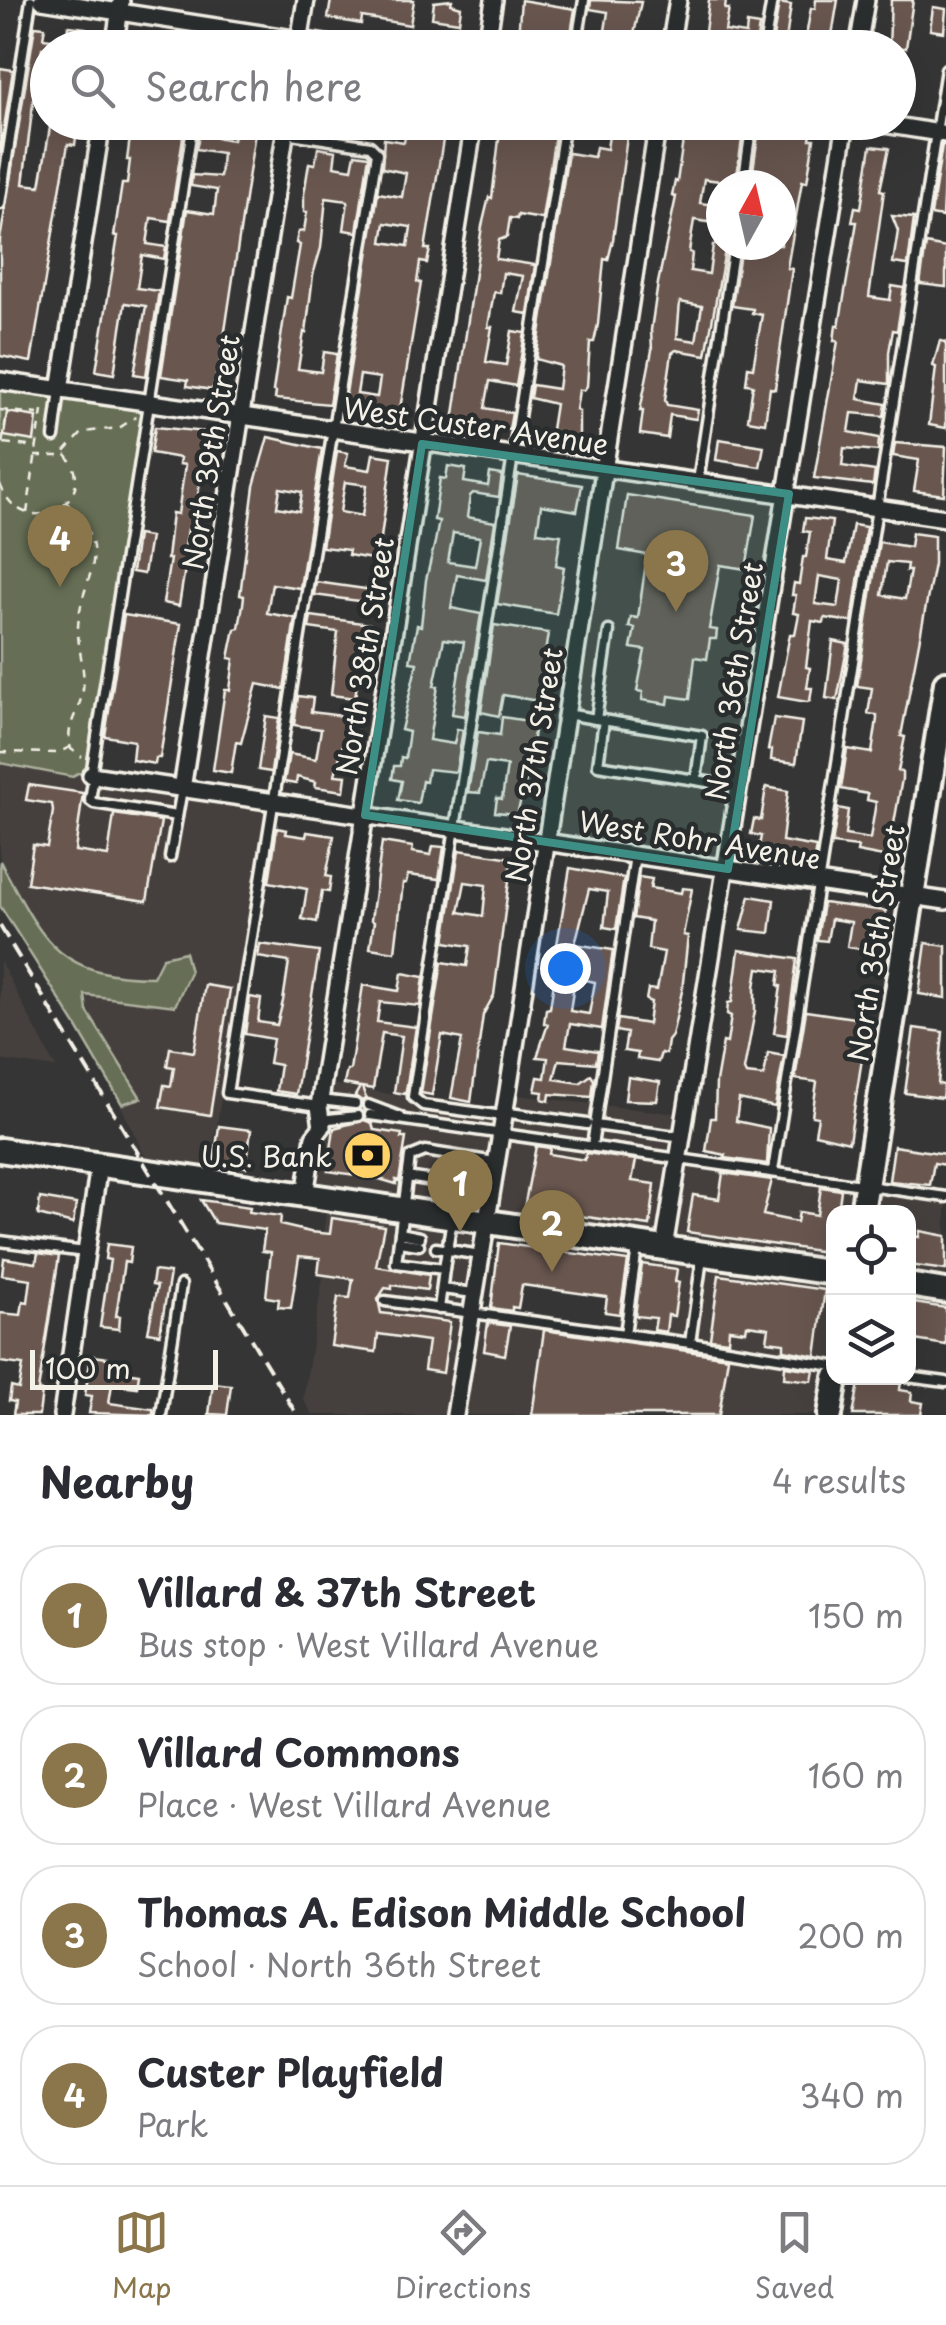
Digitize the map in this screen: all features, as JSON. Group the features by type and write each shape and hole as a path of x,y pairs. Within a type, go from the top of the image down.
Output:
{"street":[{"path":"42,0 120,5 232,30"},
{"path":"301,30 306,0"},
{"path":"489,30 494,0"},
{"path":"673,30 678,0"},
{"path":"861,30 866,0"},
{"path":"117,30 120,5"},
{"path":"916,129 941,133"},
{"path":"60,390 99,140"},
{"name":"North 39th Street","path":"182,789 284,140"},
{"name":"North 38th Street","path":"305,1194 314,1137 322,1127 319,1102 471,140"},
{"name":"North 37th Street","path":"454,1415 655,140"},
{"name":"North 36th Street","path":"664,1248 843,140"},
{"name":"West Custer Avenue","path":"0,381 946,518"},
{"name":"North 35th Street","path":"863,1205 946,683"},
{"name":"West Rohr Avenue","path":"93,770 182,789 946,901"},
{"path":"0,1150 826,1272"},
{"path":"62,1415 99,1165"},
{"path":"916,1286 946,1291"},
{"path":"830,1415 835,1385"}],"lane":[{"path":"0,204 31,0"},
{"path":"579,30 584,0"},
{"path":"767,30 772,0"},
{"path":"207,30 208,25"},
{"path":"773,1172 876,507 941,133 946,69"},
{"path":"177,816 90,800 190,140"},
{"path":"342,140 370,146 378,153 228,1093 355,1104"},
{"path":"562,140 413,1097 423,1105 683,1137"},
{"path":"745,170 749,140"},
{"path":"698,481 732,260"},
{"path":"54,438 60,390"},
{"path":"609,631 598,765 741,788"},
{"path":"566,714 702,736 696,780"},
{"path":"170,857 182,789"},
{"path":"592,1146 591,1124 635,855"},
{"path":"369,1110 404,1120 946,1197"},
{"path":"322,1127 329,1120 358,1116"},
{"path":"444,1269 396,1262 410,1158 418,1152 495,1162"},
{"path":"407,1177 491,1190"},
{"path":"440,1309 452,1217"},
{"path":"399,1238 419,1241"},
{"path":"0,1241 86,1252"},
{"path":"437,1244 481,1254"},
{"path":"625,1334 638,1244"},
{"path":"690,1342 703,1253"},
{"path":"161,1415 181,1285"},
{"path":"442,1288 474,1293"},
{"path":"385,1301 690,1342 826,1365"},
{"path":"916,1378 946,1382"}],"path":[{"path":"27,513 43,402"},
{"path":"0,410 41,415"},
{"path":"0,459 6,410"},
{"path":"35,456 52,458 64,453 80,434 92,429 120,428 137,416"},
{"path":"70,432 80,434"},
{"path":"2,443 36,447"},
{"path":"0,484 2,494 14,507 27,513 51,513 66,502 77,478 64,453"},
{"path":"66,502 86,528 93,546 94,571 79,618 84,687 68,726 70,747 93,770"},
{"path":"0,752 57,753 70,747"}],"highlighted area":[{"path":"422,444 789,494 728,869 365,815"}],"shaded area":[{"path":"605,468 789,494 728,869 546,841"},
{"path":"0,761 274,802 209,1168 146,1159 0,869"},
{"path":"0,961 56,1068 0,1060"},
{"path":"331,1084 407,1097 415,1110 511,1123 516,1095 677,1114 671,1159 946,1200 946,1302 916,1297 916,1205 826,1205 826,1385 822,1384 816,1415 313,1415 303,1399 323,1277 317,1275 330,1186 315,1183","holes":["498,1236 629,1255 615,1335 357,1297 484,1309 493,1242"]}],"green space":[{"path":"0,381 150,403 91,775 77,773 73,777 0,763"},
{"path":"0,861 41,932 73,961 94,970 153,977 163,957 185,952 190,972 175,1006 85,995 87,1011 141,1098 122,1104 0,906"}],"building":[{"path":"331,0 414,0 410,25 362,17 361,24 328,18"},
{"path":"452,0 451,4 461,7 459,22 432,18 434,2"},
{"path":"521,0 575,9 572,30 519,30"},
{"path":"591,0 641,2 635,30 605,30 608,12 590,9"},
{"path":"709,0 726,0 725,9 729,9 725,30 705,30"},
{"path":"816,0 838,0 833,30 807,30 811,8 815,9"},
{"path":"891,0 913,0 909,30 890,30"},
{"path":"779,3 791,5 787,30 774,30"},
{"path":"933,7 946,9 944,32 930,30"},
{"path":"30,57 30,127 23,184 40,186 48,140 76,140 75,145 68,144 31,362 0,356 0,240"},
{"path":"0,68 13,70 0,154"},
{"path":"130,140 183,140 170,221 151,218 147,244 166,247 164,259 142,255 137,288 159,291 146,376 134,374 146,306 125,303 114,374 96,371 118,236 114,236 122,184 127,184"},
{"path":"198,140 254,140 220,364 212,390 187,386 188,380 161,376 187,210 214,214 217,190 191,186 192,175 220,177 222,153 196,149"},
{"path":"384,140 443,140 425,249 430,249 427,263 420,262 417,282 421,283 400,408 395,416 344,406 378,193 402,197 406,173 382,168","holes":["385,223 411,227 408,246 382,242","360,375 380,378 377,397 357,394"]},
{"path":"499,140 554,140 542,219 518,215 517,219 510,218 507,237 499,240 496,259 535,265 528,314 516,312 523,276 503,273 500,293 494,292 488,327 492,327 486,362 506,365 512,331 525,333 516,386 490,381 485,408 512,413 509,430 454,419 482,226 489,197 492,198"},
{"path":"608,140 627,140 613,240 608,260 604,259 598,324 594,342 590,342 587,386 579,390 579,439 550,436 555,404 530,398 532,385 558,389 561,366 536,359 568,153 594,157 596,147 607,149"},
{"path":"683,140 742,140 738,170 706,170 700,203 706,204 706,222 694,220 690,271 709,274 711,260 723,260 706,355 676,350 672,353 665,400 667,405 698,410 696,419 670,415 667,438 640,434 640,411","holes":["680,302 702,306 696,341 677,338"]},
{"path":"757,140 814,140 807,182 802,181 796,216 796,170 753,170"},
{"path":"942,145 946,145 942,217 931,215"},
{"path":"871,146 889,148 880,190 884,191 869,297 890,300 892,286 904,288 889,352 889,384 861,380 858,399 886,404 884,416 852,413 849,432 879,438 878,451 844,448 842,466 875,471 873,485 814,478 838,341 834,341 836,325 839,326 857,222 852,222 855,207 861,208"},
{"path":"318,148 336,151 334,166 352,169 355,154 369,156 357,232 344,230 348,201 326,198 321,248 313,275 298,369 321,372 324,352 337,354 329,404 275,399 273,391 287,297 291,298 300,245 296,243 298,232 304,231 307,212 304,194 309,163 315,164"},
{"path":"892,216 914,218 908,265 893,263 898,231"},
{"path":"926,244 946,248 946,287 920,284"},
{"path":"739,260 788,260 787,268 792,269 775,389 770,388 765,423 748,420 753,385 746,384 748,367 753,368 762,315 752,313 753,309 732,306"},
{"path":"940,341 946,342 946,428 929,425 936,367 933,366"},
{"path":"7,412 37,417 34,441 4,436"},
{"path":"155,427 207,432 194,523 188,529 179,606 163,603 172,513 178,514 185,465 179,464 180,458 151,453"},
{"path":"268,437 322,449 300,588 272,584 267,613 295,618 284,689 257,684 241,743 236,742 231,773 213,770 225,690 230,690 234,659 229,658 243,604 244,596 240,595 254,486","holes":["280,488 302,492 299,511 277,507"]},
{"path":"719,439 764,446 760,467 716,460"},
{"path":"895,443 946,447 944,495 914,491 919,460 893,456"},
{"path":"337,451 348,453 345,466 370,470 373,454 392,457 378,560 348,555 349,550 322,547","holes":["345,482 367,485 362,516 340,512"]},
{"path":"448,466 466,469 464,482 488,486 490,473 502,475 499,497 473,493 470,496 467,517 495,522 486,580 457,575 451,608 481,614 465,716 452,714 464,642 444,639 434,686 438,686 429,740 454,744 457,729 463,730 456,772 428,769 418,803 398,800 402,781 392,779 394,766 400,766 401,757 405,758 409,732 401,730 417,663 410,662 417,625 421,626 439,521 434,520 440,478 446,479","holes":["453,533 480,537 475,566 448,562"]},
{"path":"518,475 582,485 577,511 541,505 537,532 561,535 556,565 564,567 556,614 497,604"},
{"path":"627,495 755,515 746,569 720,565 709,629 717,630 716,639 710,639 707,659 695,657 690,699 669,696 668,704 642,700 643,692 637,691 645,650 631,648 635,628 629,627 631,617 638,618 647,555 619,550"},
{"path":"805,518 832,521 827,560 846,563 853,525 866,527 852,622 825,618 824,623 812,621 806,667 810,668 807,688 812,688 807,702 778,697 790,634 795,634 799,614 793,613 796,595 792,595 806,557 810,532 803,531","holes":["819,576 842,580 838,607 815,604"]},
{"path":"912,533 934,536 934,564 901,736 905,737 898,771 902,772 902,779 888,857 832,844 838,808 848,810 845,835 870,839 876,802 867,800 868,794 841,789 847,749 872,753 877,715 868,714 872,688 857,686 879,542 910,547","holes":["887,562 907,564 906,571 910,571 905,599 882,595"]},
{"path":"137,535 150,537 144,574 132,572"},
{"path":"316,582 376,591 374,603 314,595"},
{"path":"124,615 181,624 160,758 156,758 155,764 132,760 134,741 105,736"},
{"path":"311,616 370,624 363,657 357,656 352,683 357,684 355,698 331,695 338,632 309,628"},
{"path":"494,625 548,633 538,701 503,695 499,716 481,712"},
{"path":"833,641 848,644 837,700 826,698"},
{"path":"298,696 313,698 311,712 350,717 335,775 346,776 344,791 315,787 316,782 297,777 296,784 284,782 289,754 316,759 321,729 294,725"},
{"path":"266,716 279,718 271,772 258,770"},
{"path":"502,717 535,722 529,770 517,814 495,812 497,798 502,799 507,766 486,763 480,793 468,792 478,732 500,735"},
{"path":"774,718 802,722 796,763 771,760 772,750 768,750"},
{"path":"29,785 83,793 75,851 108,856 114,814 161,821 147,901 27,883 33,845 47,847 53,811 52,804 26,800"},
{"path":"766,787 788,791 782,841 816,847 814,859 758,852 761,836 751,834 754,819 761,820"},
{"path":"277,828 287,830 286,834 306,837 307,832 334,836 326,876 331,877 329,892 322,891 317,922 302,919 307,889 269,882"},
{"path":"382,842 413,847 412,852 431,855 433,846 444,847 439,879 408,875 403,883 395,952 370,948"},
{"path":"459,850 512,858 494,995 483,1015 471,1102 451,1098 462,1039 442,1035 432,1095 421,1093 442,962 467,966 470,946 445,942","holes":["465,882 486,885 483,916 459,912"]},
{"path":"570,868 624,878 616,929 604,927 608,892 589,889 575,944 613,950 602,1029 570,1024 566,1046 598,1051 596,1063 559,1060 554,1079 580,1083 591,1075 592,1097 550,1094 549,1101 542,1099 543,1092 535,1091 538,1077 545,1078 548,1058 537,1057 548,1024 544,1023 546,1009 550,1008 555,975 552,974","holes":["575,978 595,982 589,1014 570,1011"]},
{"path":"639,877 652,879 650,888 681,893 682,888 692,889 683,935 688,936 682,991 666,1054 661,1053 658,1062 637,1059 638,1053 624,1051 627,1033 616,1031 618,1019 648,1024 648,989 657,990 664,952 648,949 651,921 633,918"},
{"path":"750,896 774,900 770,933 741,930"},
{"path":"823,903 886,911 875,951 847,947 851,922 831,919 827,941 817,940"},
{"path":"926,943 946,946 946,998 919,994"},
{"path":"260,944 319,952 296,1094 276,1091 280,1065 269,1063 273,1039 245,1034 250,997 261,999 258,1022 277,1025 283,1001 289,962 258,957"},
{"path":"739,950 797,959 787,1035 774,1033 780,971 758,968 755,987 755,1011 744,1070 746,1074 764,1076 768,1053 784,1056 775,1107 739,1099 736,1121 769,1128 767,1164 706,1151 711,1118 715,1118 716,1082 723,1042 727,1043 731,1016 727,1014 728,1003 732,1002"},
{"path":"402,973 424,977 420,1006 380,1002 377,1022 416,1027 406,1091 394,1092 402,1036 382,1033 373,1089 362,1087 366,1098 362,1101 355,1096 360,1087 344,1084 350,1070 363,985 399,991"},
{"path":"205,985 230,989 210,1115 160,1107 164,1085 171,1086 174,1067 167,1066 170,1048 194,1052"},
{"path":"806,1011 868,1020 849,1142 815,1134 818,1117 812,1116 817,1082 795,1079"},
{"path":"914,1028 943,1032 938,1084 944,1085 942,1098 905,1093"},
{"path":"628,1077 660,1082 657,1101 625,1100"},
{"name":"U.S. Bank","path":"364,1120 372,1123 374,1130 406,1138 396,1184 328,1171 334,1128"},
{"path":"219,1126 251,1130 246,1167 214,1162"},
{"path":"536,1146 550,1148 549,1154 585,1160 586,1153 636,1160 632,1181 655,1184 650,1226 524,1208"},
{"path":"894,1146 946,1154 946,1165 934,1163 930,1185 889,1181"},
{"path":"723,1173 772,1180 763,1215 797,1222 799,1212 817,1215 821,1187 841,1190 839,1205 826,1205 826,1252 687,1232 693,1195 719,1199"},
{"path":"40,1198 76,1204 73,1224 38,1215"},
{"path":"201,1200 281,1216 280,1225 310,1232 330,1234 332,1218 384,1226 376,1266 429,1275 427,1290 392,1285 392,1289 385,1288 378,1299 381,1313 450,1322 443,1373 424,1370 428,1341 378,1334 376,1352 331,1346 338,1297 350,1298 353,1279 318,1274 320,1258 299,1256 291,1308 278,1307 279,1299 266,1297 271,1252 262,1251 265,1230 215,1223"},
{"path":"920,1231 946,1236 946,1270 916,1266 916,1236"},
{"path":"499,1243 628,1261 620,1314 605,1312 607,1297 522,1285 518,1308 491,1308"},
{"path":"107,1244 131,1247 129,1263 124,1262 116,1316 120,1316 119,1329 100,1327 110,1260 105,1259"},
{"path":"38,1253 59,1256 38,1391 42,1392 39,1415 13,1415 11,1387 19,1389 23,1365 0,1362 0,1313 21,1315 23,1301 28,1302 31,1279 2,1275 4,1258 36,1263"},
{"path":"642,1264 677,1269 674,1316 668,1315 666,1332 654,1330 656,1318 635,1316"},
{"path":"154,1271 170,1273 160,1334 148,1332 157,1286 152,1285"},
{"path":"719,1275 825,1290 816,1356 784,1350 784,1343 767,1341 769,1328 747,1325 746,1331 729,1329 728,1341 710,1339"},
{"path":"916,1303 946,1308 946,1345 916,1340"},
{"path":"488,1323 510,1326 505,1355 484,1351"},
{"path":"544,1330 728,1357 719,1415 532,1415"},
{"path":"94,1356 114,1359 112,1370 139,1374 137,1387 112,1384 109,1403 153,1409 153,1415 89,1413 92,1396 85,1395"},
{"path":"785,1366 814,1370 812,1381 784,1378"},
{"path":"213,1383 231,1385 227,1415 209,1414"},
{"path":"859,1385 900,1385 900,1390 912,1392 911,1401 923,1403 921,1415 853,1415"}],"railway":[{"path":"0,926 297,1415"}],"place":[{"name":"Custer Playfield","path":"60,587"},
{"name":"Thomas A. Edison Middle School","path":"676,612"},
{"name":"U.S. Bank","path":"367,1155"},
{"name":"Villard & 37th Street","path":"460,1232"},
{"name":"Villard Commons","path":"552,1272"}]}
